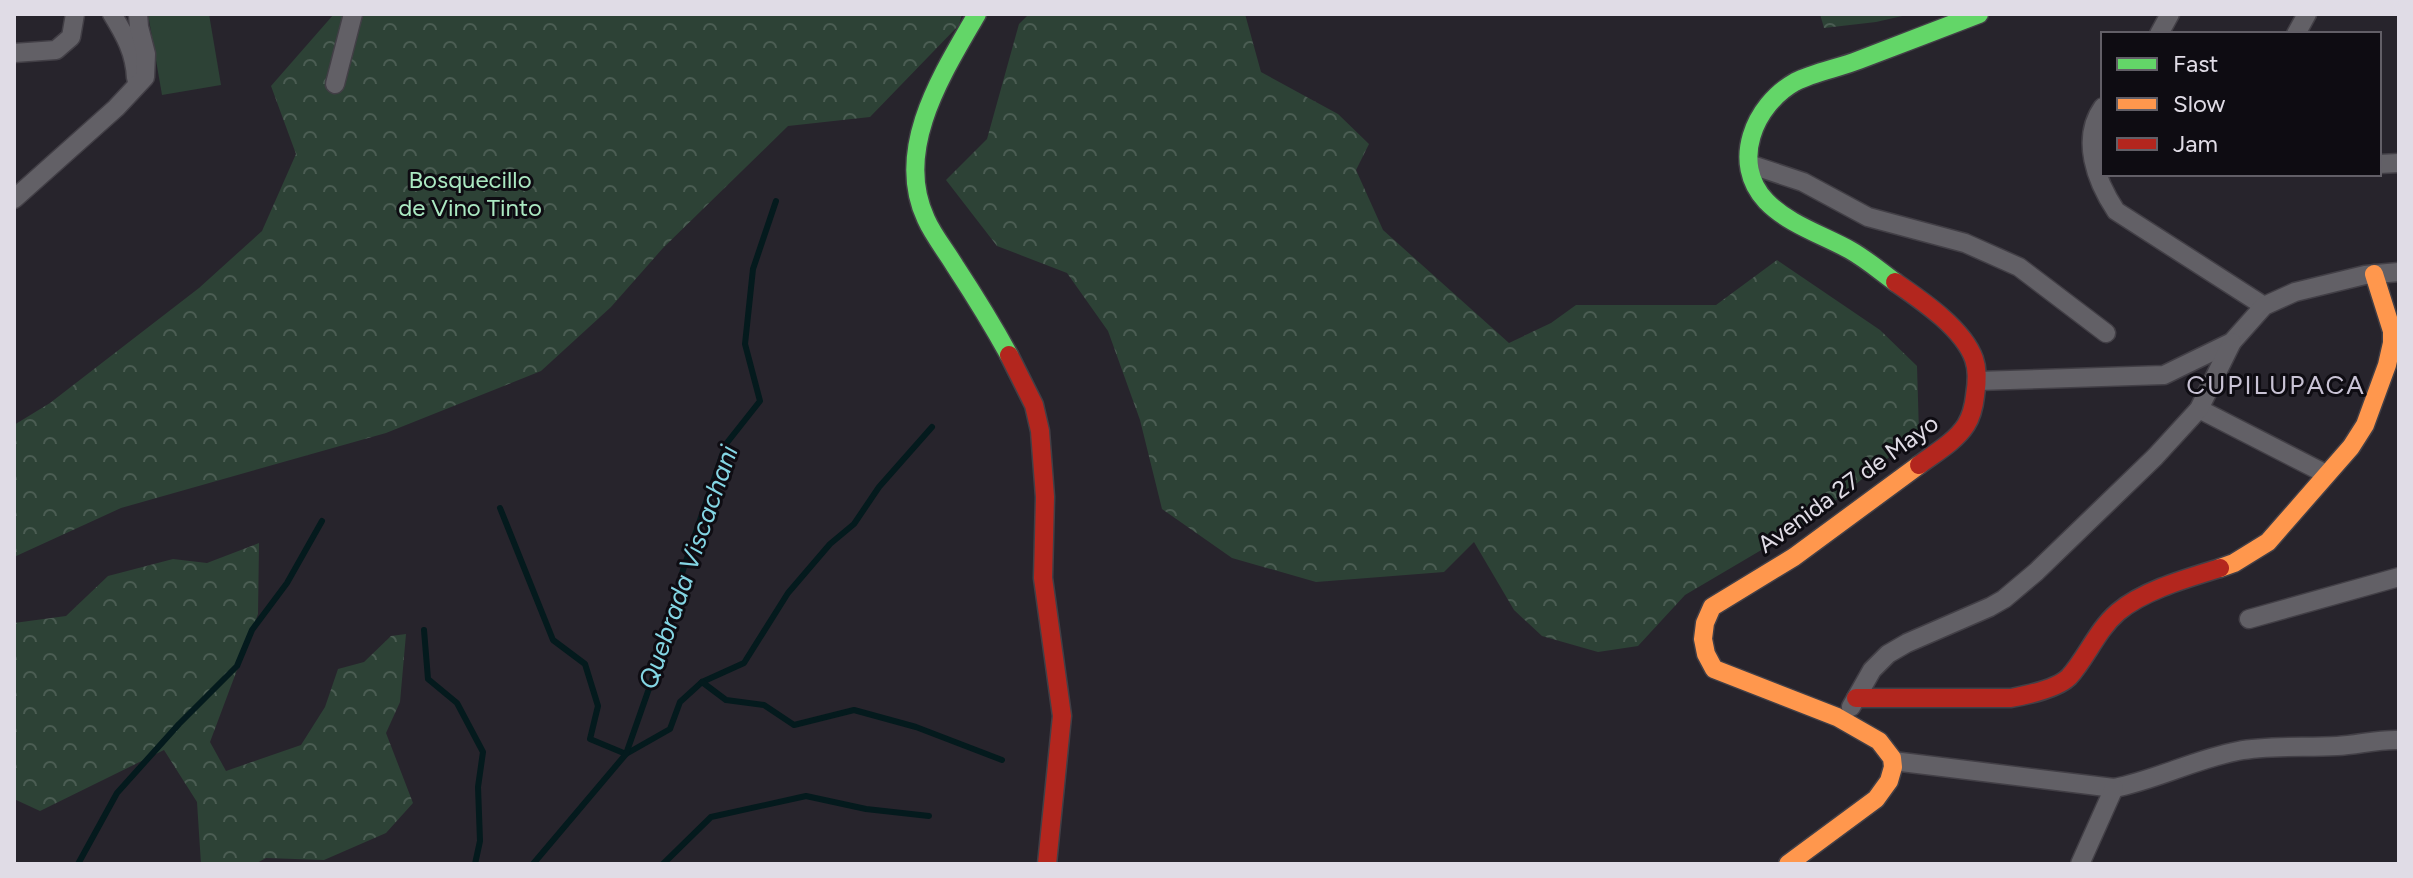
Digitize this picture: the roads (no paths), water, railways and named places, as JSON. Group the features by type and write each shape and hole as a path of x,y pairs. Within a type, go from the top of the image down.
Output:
{"street":[{"path":"14,53 56,50 66,44 71,37 75,14"},
{"path":"112,14 129,43 135,62 134,89"},
{"path":"14,199 116,108 145,77 146,54 138,14"},
{"path":"335,84 353,14"},
{"path":"977,14 937,83 922,127 914,174 926,220 989,318 1018,370 1034,405 1040,431 1045,497 1043,578 1062,716 1047,864"},
{"path":"1979,14 1795,82 1772,101 1757,118 1749,143 1749,164 1755,186 1767,202 1794,221 1853,252 1919,299 1957,332 1974,359 1977,381 2164,375 2232,342"},
{"path":"2160,32 2170,14"},
{"path":"2297,32 2307,14"},
{"path":"2101,112 2092,126 2092,149 2104,194 2116,211 2264,306"},
{"path":"1749,164 1803,182 1868,217 1938,234 2019,267 2106,333"},
{"path":"1844,719 1872,670 1888,654 2004,599 2155,457 2199,409 2232,342 2264,306 2295,292 2374,274 2399,272"},
{"path":"1856,698 2011,698 2050,688 2067,679 2097,635 2131,603 2174,583 2234,563 2268,542 2351,447 2365,425 2392,343 2392,331 2374,274"},
{"name":"Avenida 27 de Mayo","path":"1893,761 1882,743 1844,719 1714,669 1706,658 1703,646 1706,618 1712,607 1794,557 1951,442 1967,424 1974,405 1977,381"},
{"path":"2199,409 2326,474"},
{"path":"2249,619 2399,577"},
{"path":"1788,864 1871,804 1884,791 1891,777 1893,761 2114,788 2241,750 2343,746 2399,740"},
{"path":"2080,864 2114,788"}],"waterway":[{"name":"Quebrada Viscachani","path":"533,864 626,754 665,643 683,570 726,444 760,401 745,344 753,269 776,201"},
{"path":"500,508 553,640 585,664 598,706 590,739 626,754 670,729 680,702 702,682 744,663 788,593 830,544 854,524 879,487 932,427"},
{"path":"78,864 117,793 237,666 252,630 287,583 322,521"},
{"path":"424,630 428,679 457,703 483,752 478,787 480,841 475,864"},
{"path":"702,682 726,700 764,705 794,725 854,710 916,727 1002,760"},
{"path":"663,864 711,817 806,796 866,809 929,816"}],"district":[{"name":"CUPILUPACA","path":"2276,385"}],"park label":[{"name":"Bosquecillo de Vino Tinto","path":"470,194"}]}
